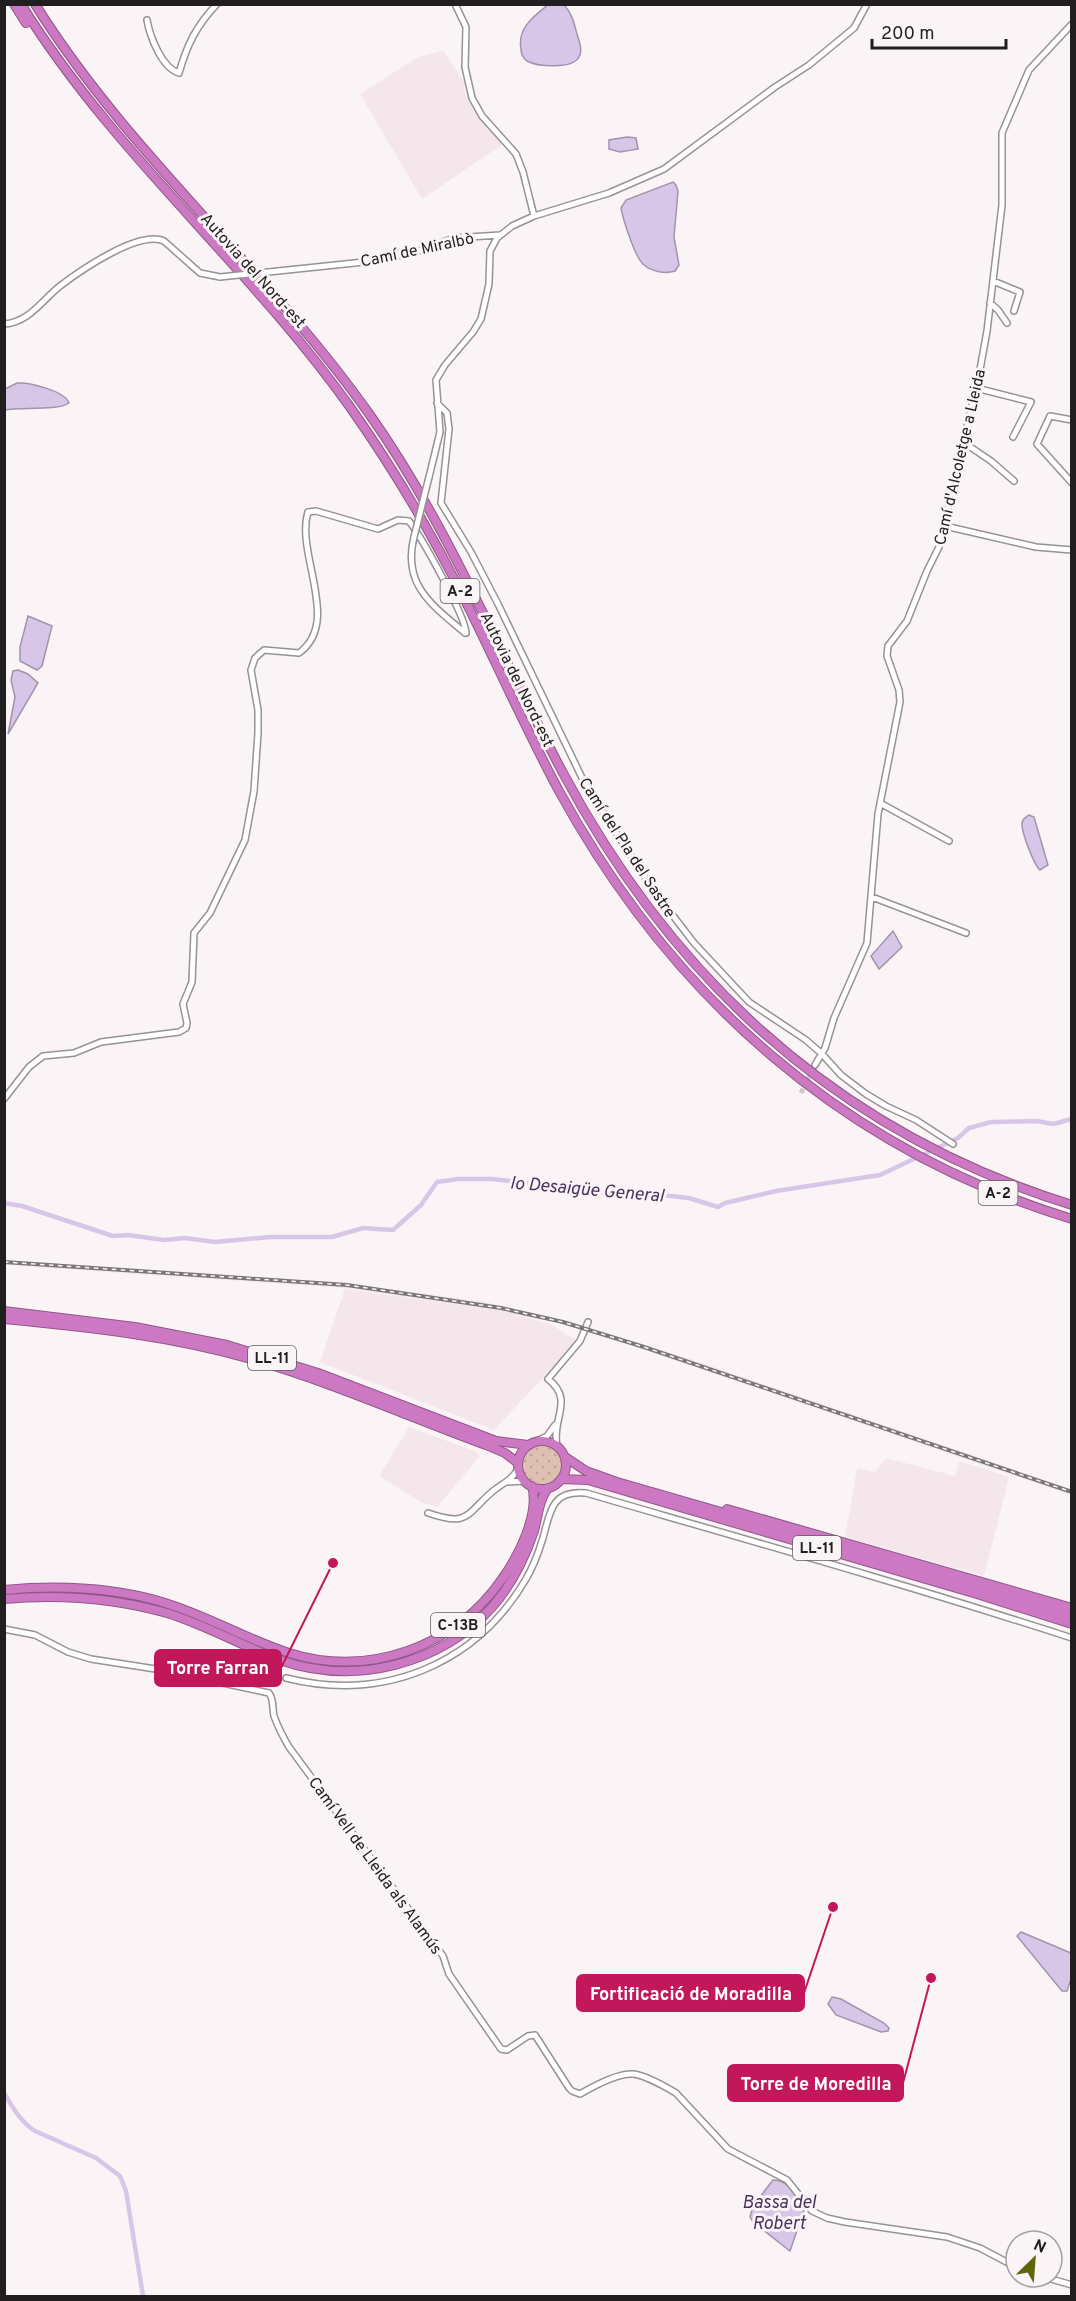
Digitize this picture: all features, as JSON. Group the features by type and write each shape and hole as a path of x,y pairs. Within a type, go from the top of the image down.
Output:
{"highway":[{"path":"14,4 50,57 102,123 156,186 170,196"},
{"name":"Autovia del Nord-est","path":"21,4 74,84 170,196 249,282 344,398 389,465 448,568 562,797 609,874 657,940 718,1007 774,1059 853,1117 927,1160 1000,1194 1071,1219"},
{"name":"Autovia del Nord-est","path":"35,4 76,64 153,159 290,311 372,418 410,476 454,553 574,792 625,876 659,923 709,981 744,1016 783,1050 846,1098 941,1154 999,1180 1071,1206"},
{"path":"41,4 76,64"},
{"name":"LL-11","path":"4,1311 114,1323 227,1345 318,1373 496,1441 528,1445"},
{"name":"LL-11","path":"4,1319 153,1337 251,1359 329,1385 486,1445 505,1454 518,1466"},
{"path":"557,1446 545,1441 537,1441 528,1445 520,1455 518,1466 524,1481 532,1486 548,1488 561,1479 565,1471 565,1457"},
{"name":"LL-11","path":"557,1446 565,1457 586,1471 627,1485 977,1586 1071,1616"},
{"name":"LL-11","path":"561,1479 584,1479 977,1594 1071,1624"},
{"path":"627,1485 640,1485 772,1521 1071,1608"},
{"name":"C-13B","path":"4,1590 74,1588 130,1595 183,1608 272,1647 302,1657 350,1662 384,1658 416,1649 444,1635 471,1614 489,1596 506,1575 523,1541 533,1509 532,1486"},
{"name":"C-13B","path":"4,1599 52,1596 118,1602 173,1615 274,1658 305,1667 354,1671 387,1667 412,1660 442,1646 470,1627 493,1605 515,1575 525,1554 534,1530 541,1498 548,1488"}],"street":[{"path":"147,20 155,47 177,74 181,72 182,58 198,29 217,4"},
{"path":"455,4 466,27 465,67 473,101 482,116 516,154 524,172 534,216"},
{"name":"Camí de Miralbò","path":"4,324 21,321 62,285 102,259 147,239 157,238 164,241 201,273 220,277 364,262 413,253 454,238 500,235 512,226 534,216 609,193 664,169 775,87 806,68 854,28 867,4"},
{"name":"Camí d'Alcoletge a Lleida","path":"815,1065 822,1054 834,1018 867,944 880,803 900,702 898,685 887,656 888,646 911,612 937,551 945,526 976,388 990,303 1002,205 1000,148 1003,129 1029,70 1071,24"},
{"path":"4,1099 31,1065 43,1056 71,1053 101,1042 178,1032 186,1028 183,1004 192,982 194,933 210,913 241,852 247,833 254,790 258,733 257,704 250,675 252,664 256,656 266,649 299,653 317,628 318,610 306,532 307,513 311,510 378,529 398,520 409,521 456,604 465,623 466,633 425,596 415,582 410,556 414,537 429,477 440,432 436,386 438,374 481,319 489,284 490,251 500,235"},
{"path":"993,281 1020,292 1014,311"},
{"path":"990,303 1007,322"},
{"path":"976,388 1031,402 1013,437"},
{"name":"Camí del Pla del Sastre","path":"437,403 447,413 450,429 441,503 485,579 577,768 603,814 659,899 704,954 749,1002 822,1054 838,1071 866,1094 916,1120 950,1142"},
{"path":"1071,420 1050,416 1037,444 1071,483"},
{"path":"963,442 991,461 1014,481"},
{"path":"945,526 1036,547 1071,550"},
{"path":"880,803 949,841"},
{"path":"872,897 966,933"},
{"path":"537,1441 547,1436 556,1424 562,1405 557,1387 548,1379 580,1341 588,1322"},
{"path":"556,1424 557,1446"},
{"path":"508,1482 518,1466"},
{"path":"428,1513 450,1520 461,1519 474,1511 497,1488 508,1482 524,1481"},
{"path":"286,1678 319,1685 371,1685 411,1676 460,1650 498,1618 512,1600 535,1560 552,1508 560,1498 574,1493 586,1493 924,1594 983,1609 1071,1638"},
{"name":"Camí Vell de Lleida als Alamús","path":"4,1629 35,1635 68,1652 91,1659 162,1670 269,1692 278,1726 294,1754 443,1956 450,1974 501,2049 507,2050 528,2036 536,2036 569,2088 580,2094 610,2080 634,2074 666,2087 676,2093 732,2153 787,2180 812,2211 837,2220 947,2237 980,2248 1004,2261"}],"shaded area":[{"path":"443,51 463,80 466,97 476,114 503,144 422,199 360,94 418,57"},
{"path":"4,1260 333,1282 480,1301 563,1320 690,1359 1071,1489 1071,1495 636,1347 554,1322 511,1314 550,1324 577,1341 494,1430 320,1362 345,1289 474,1307 345,1288 5,1265"},
{"path":"409,1427 477,1452 480,1456 437,1507 423,1503 379,1476"},
{"path":"542,1445 556,1451 562,1465 556,1479 542,1485 528,1479 522,1465 528,1451"},
{"path":"886,1458 955,1476 959,1461 1009,1477 984,1576 845,1537 857,1468 875,1472"}],"water":[{"path":"549,4 564,5 572,18 581,51 579,57 570,64 539,65 523,57 520,42 524,29 532,18"},
{"path":"636,138 638,149 620,152 609,149 609,140"},
{"path":"673,182 678,191 674,237 679,265 675,271 659,272 644,265 637,255 621,208 626,200"},
{"path":"17,383 54,391 69,403 48,408 5,410 5,389"},
{"path":"28,616 52,626 42,666 37,670 20,661 20,647"},
{"path":"18,670 28,674 38,683 8,734 15,697 11,680 13,671"},
{"path":"1029,815 1034,817 1048,865 1040,870 1031,855 1022,827 1024,818"},
{"path":"893,931 902,947 879,969 871,956"},
{"path":"1021,1932 1071,1953 1071,1979 1067,1991 1062,1991 1017,1936"},
{"path":"832,1997 841,1999 884,2023 889,2028 888,2031 881,2032 836,2015 828,2004"},
{"name":"Bassa del Robert","path":"773,2180 788,2186 804,2210 790,2251 753,2222 750,2217 753,2206"}],"waterway":[{"name":"lo Desaigüe General","path":"4,1203 22,1206 113,1236 128,1235 164,1240 185,1238 215,1242 271,1237 332,1237 363,1228 393,1230 421,1205 437,1182 458,1179 492,1179 552,1186 577,1185 599,1192 643,1193 689,1198 718,1207 725,1203 776,1191 880,1175 958,1138 969,1128 991,1122 1037,1121 1053,1124 1072,1119"},
{"path":"4,2093 21,2119 35,2131 96,2158 120,2176 126,2191 143,2296"}],"tunnel":[{"path":"801,1093 815,1065"}],"railway":[{"path":"4,1262 347,1285 501,1308 563,1322 644,1347 1072,1492"}],"place":[{"name":"Torre Farran","path":"333,1563"},
{"name":"Fortificació de Moradilla","path":"833,1907"},
{"name":"Torre de Moredilla","path":"931,1978"}]}
